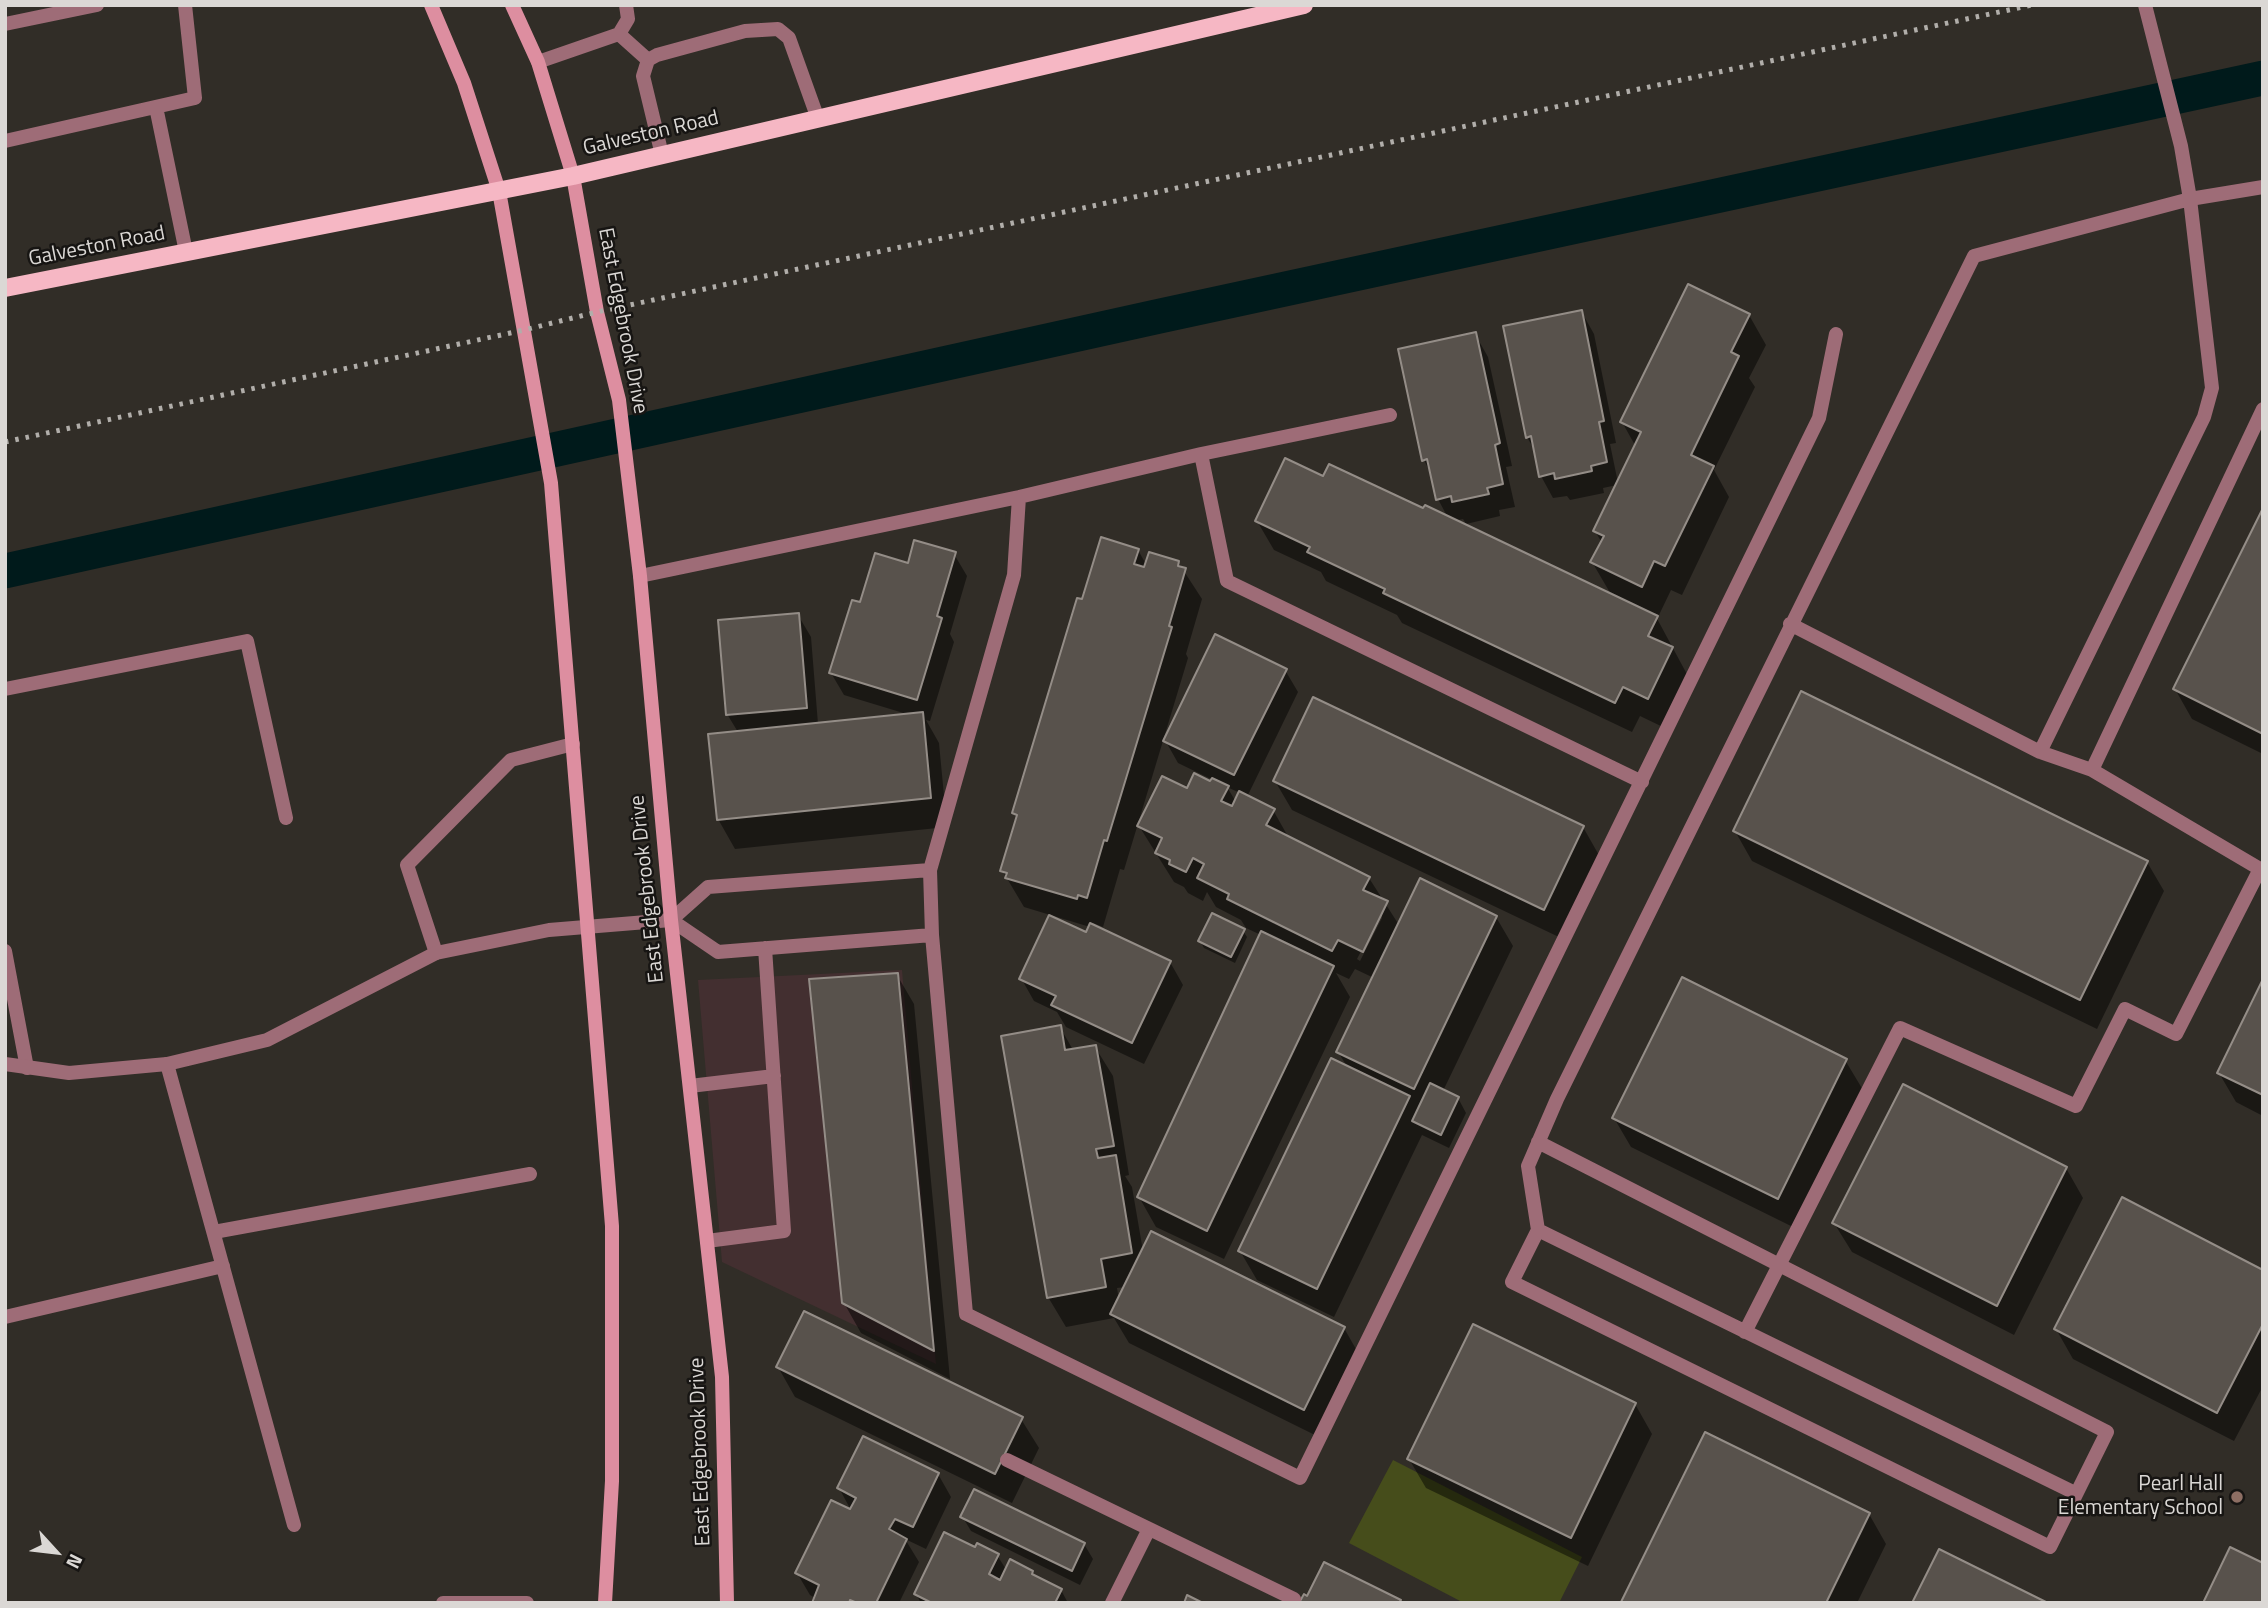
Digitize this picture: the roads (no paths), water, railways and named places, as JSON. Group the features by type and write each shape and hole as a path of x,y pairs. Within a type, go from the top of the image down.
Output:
{"main road":[{"path":"430,5 464,83 499,191 551,483 612,1226 612,1481 605,1603"},
{"name":"East Edgebrook Drive","path":"512,5 538,62 573,176 597,312 618,400 626,458 640,576 671,920 722,1377 727,1603"},
{"name":"Galveston Road","path":"5,288 573,176 1284,7 1304,5"}],"street":[{"path":"5,24 97,5"},
{"path":"5,141 195,97 185,5"},
{"path":"538,62 619,34 628,19 626,5"},
{"path":"2040,752 2204,417 2212,388 2190,199 2181,146 2145,5"},
{"path":"662,155 643,76 648,60 657,55 745,31 778,29 789,38 818,119"},
{"path":"619,34 648,60"},
{"path":"156,107 186,252"},
{"path":"1538,1142 2107,1432 2050,1547 1512,1282 1538,1230 1528,1166 1538,1142 1557,1098 1974,256 2190,199 2263,187"},
{"path":"1019,497 1014,575 930,870 932,936 966,1314 1300,1478 1819,418 1836,334"},
{"path":"2092,770 2263,410"},
{"path":"640,576 1019,497 1201,454 1390,415"},
{"path":"1201,454 1227,581 1642,782"},
{"path":"1745,1332 1900,1028 2076,1106 2125,1009 2176,1034 2260,869 2092,770 2040,752 1790,624"},
{"path":"5,689 247,641 286,818"},
{"path":"436,953 407,865 511,760 573,744"},
{"path":"5,1064 69,1073 167,1064 268,1040 436,953 549,930 671,920 708,887 930,870"},
{"path":"671,920 718,952 932,936"},
{"path":"707,1241 784,1231 765,948"},
{"path":"5,951 27,1068"},
{"path":"167,1064 294,1525"},
{"path":"690,1086 774,1076"},
{"path":"214,1232 530,1174"},
{"path":"1538,1230 2075,1493"},
{"path":"5,1317 223,1266"},
{"path":"1007,1460 1294,1599"},
{"path":"1112,1603 1149,1529"},
{"path":"443,1603 524,1603"}],"waterway":[{"path":"5,571 1160,316 2263,78"}],"railway":[{"path":"5,442 597,312 2032,5"}],"place":[{"name":"Pearl Hall Elementary School","path":"2237,1497"}]}
